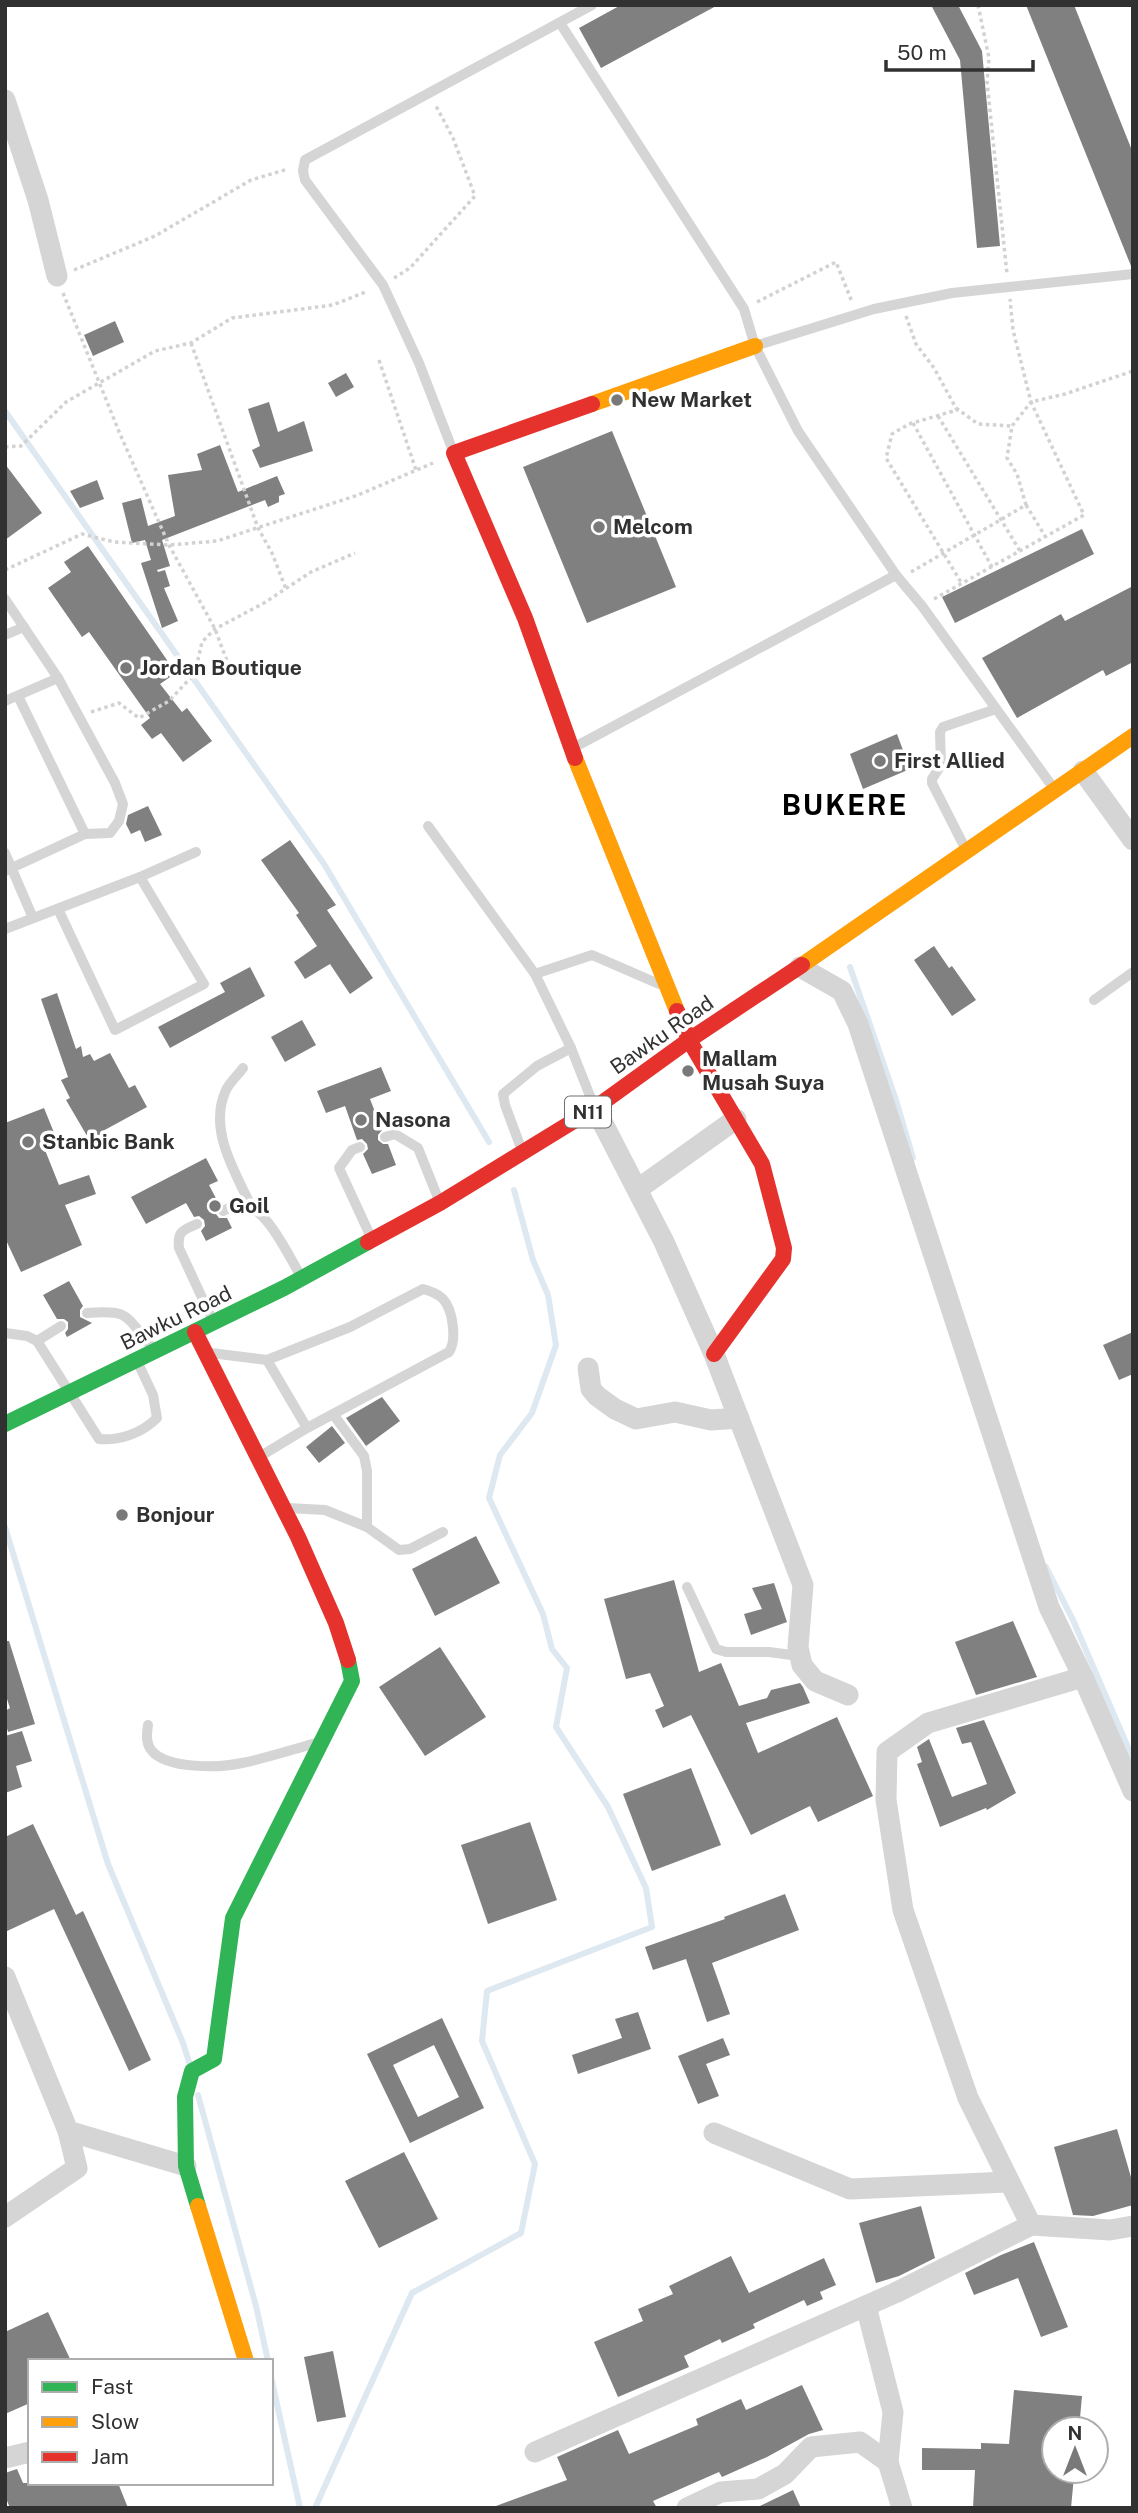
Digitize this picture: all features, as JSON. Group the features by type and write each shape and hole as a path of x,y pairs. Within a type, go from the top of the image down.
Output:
{"main road":[{"path":"714,1354 783,1259 784,1248 762,1164 688,1040 571,749 532,615 454,453 755,346"},
{"name":"Bawku Road","path":"5,1424 303,1278 440,1203 524,1153 595,1108 688,1040 800,967 1133,736"},
{"path":"195,1332 285,1508 343,1636 352,1681 233,1918 214,2059 192,2071 185,2097 186,2166 245,2359"}],"street":[{"path":"5,100 38,200 57,276"},
{"path":"1083,771 1133,840"},
{"path":"800,967 842,991 858,1024 1049,1607 1133,1791"},
{"path":"595,1108 638,1189 714,1354 803,1585 799,1656 802,1665 815,1681 848,1695"},
{"path":"638,1189 736,1119"},
{"path":"588,1368 591,1389 597,1396 636,1419 675,1412 711,1420 739,1418"},
{"path":"1031,2225 968,2098 903,1910 886,1800 887,1752 928,1723 1083,1677"},
{"path":"5,1977 68,2132 77,2168 5,2217"},
{"path":"68,2132 186,2166"},
{"path":"715,2133 850,2189 1008,2182"},
{"path":"535,2452 866,2306 1031,2225 1110,2230 1133,2226"},
{"path":"866,2306 892,2412 888,2462 902,2508"},
{"path":"687,2508 720,2492 758,2489 785,2474 811,2447 860,2442 888,2462"},
{"path":"5,2458 28,2452"}],"lane":[{"path":"454,453 419,363 383,285 305,180 303,165 305,160 592,5"},
{"path":"560,23 744,309 755,346 798,431 898,577 1056,791"},
{"path":"755,346 857,314 952,293 1133,274"},
{"path":"571,749 898,577"},
{"path":"5,599 58,678 116,783 123,804 119,821 110,833 85,834 8,869"},
{"path":"5,635 23,627"},
{"path":"5,701 58,678"},
{"path":"18,696 85,834"},
{"path":"966,850 932,783 941,765 940,732 943,727 996,709"},
{"path":"428,825 535,974 571,1048 595,1108"},
{"path":"5,929 140,877 196,852"},
{"path":"5,853 8,869 33,919"},
{"path":"58,909 114,1030 204,984 140,877"},
{"path":"535,974 592,956 667,987"},
{"path":"1094,1000 1133,972"},
{"path":"524,1153 503,1094 537,1066 571,1048"},
{"path":"243,1068 227,1088 220,1110 220,1136 251,1206 263,1216 303,1278"},
{"path":"385,1138 395,1134 418,1148 440,1203"},
{"path":"360,1147 352,1150 339,1168 372,1239"},
{"path":"223,1211 237,1204 251,1206"},
{"path":"197,1224 182,1231 178,1238 178,1248 214,1323"},
{"path":"205,1352 267,1360 350,1327 423,1289 444,1300 450,1312 453,1341 449,1352 307,1428 259,1457"},
{"path":"87,1313 115,1311 124,1314 155,1351"},
{"path":"37,1341 61,1326"},
{"path":"5,1333 27,1336 37,1341 99,1439 124,1437 148,1428 157,1418 153,1395 137,1360"},
{"path":"267,1360 307,1428"},
{"path":"333,1414 364,1456 367,1471 367,1527"},
{"path":"285,1508 325,1510 367,1527 399,1550 410,1549 443,1532"},
{"path":"687,1587 716,1649 726,1652 769,1652 799,1656"},
{"path":"148,1724 146,1737 150,1749 163,1760 208,1766 239,1764 322,1741"}],"path":[{"path":"922,606 1084,516 1031,402 1013,330 987,82 989,58 978,5"},
{"path":"5,447 21,446 66,402 155,351 191,344 232,318 333,304 383,285 410,268 475,196 453,138 430,93"},
{"path":"233,677 215,629 169,545 99,384 57,276 155,236 251,180 303,165"},
{"path":"744,309 836,262 857,314"},
{"path":"906,314 916,344 934,368 955,407 978,424 1012,426"},
{"path":"191,344 258,528 272,553 286,591"},
{"path":"379,360 416,470"},
{"path":"1046,537 1026,505 1017,474 1007,458 1012,426 1031,402 1065,394 1133,371"},
{"path":"955,407 957,410 913,423 892,434 887,458 962,583"},
{"path":"938,416 1020,551"},
{"path":"913,423 992,567"},
{"path":"5,570 82,534 114,542 169,545 217,541 358,495 454,453"},
{"path":"898,577 1026,505"},
{"path":"79,716 119,703 139,718 169,701 195,673 202,642 215,629 264,603 311,572 355,553"}],"building":[{"path":"621,5 718,5 601,68 579,28"},
{"path":"931,5 958,5 982,51 1000,246 977,248 960,60"},
{"path":"1026,5 1074,5 1133,153 1133,266 1131,266"},
{"path":"115,321 124,342 93,356 84,335"},
{"path":"346,373 354,387 336,397 328,383"},
{"path":"269,402 278,432 304,421 313,451 260,468 252,450 260,446 248,409"},
{"name":"Melcom","path":"612,431 676,587 587,623 523,467"},
{"path":"220,445 238,492 277,476 285,494 279,496 279,502 268,507 265,500 162,540 170,566 157,570 165,570 170,586 164,588 178,621 162,628 141,563 151,560 145,540 132,543 122,503 141,498 148,526 175,516 168,475 202,470 197,454"},
{"path":"5,464 42,513 5,540"},
{"path":"97,480 104,499 80,508 70,491"},
{"path":"1082,529 1094,554 955,623 942,597"},
{"path":"88,546 176,673 160,684 182,712 187,708 212,741 183,762 161,733 152,739 141,725 150,718 89,632 82,637 48,588 71,572 64,562"},
{"path":"1133,586 1133,662 1106,676 1103,670 1017,718 982,658 1061,614 1065,621"},
{"name":"First Allied","path":"897,734 910,769 863,789 850,754"},
{"path":"148,806 162,835 145,842 140,830 131,834 126,824 128,815"},
{"path":"290,840 336,905 327,910 373,978 350,994 330,964 305,979 294,962 317,946 296,915 299,913 261,860"},
{"path":"934,946 976,1000 952,1016 914,960"},
{"path":"250,967 265,996 170,1048 158,1027 225,992 220,983"},
{"path":"57,993 76,1049 81,1046 83,1057 90,1054 94,1061 110,1053 129,1088 135,1085 147,1107 90,1141 66,1100 70,1098 61,1080 68,1077 41,999"},
{"path":"302,1020 316,1045 285,1062 271,1037"},
{"path":"381,1067 391,1091 370,1099 382,1130 378,1140 388,1144 396,1165 372,1174 363,1154 368,1149 367,1144 362,1139 357,1140 345,1106 326,1113 317,1091"},
{"path":"44,1108 57,1140 43,1145 59,1185 89,1175 96,1194 65,1205 82,1245 21,1272 5,1238 5,1123"},
{"path":"206,1158 218,1181 209,1185 219,1204 216,1214 219,1218 227,1218 232,1228 206,1241 201,1231 205,1226 204,1220 199,1216 194,1217 186,1203 146,1224 131,1197"},
{"path":"69,1281 83,1306 80,1317 92,1323 67,1337 65,1333 68,1322 57,1319 43,1295"},
{"path":"1133,1332 1133,1374 1119,1380 1103,1345"},
{"path":"382,1397 400,1421 366,1446 346,1418"},
{"path":"332,1426 345,1443 319,1463 306,1447"},
{"path":"476,1536 500,1583 435,1616 412,1569"},
{"path":"674,1580 699,1672 721,1663 739,1706 767,1698 771,1690 800,1683 803,1687 810,1703 746,1723 758,1753 837,1717 873,1796 818,1822 810,1806 751,1835 691,1715 663,1728 655,1710 664,1706 650,1673 626,1679 604,1599"},
{"path":"774,1583 787,1622 751,1635 744,1614 762,1609 752,1588"},
{"path":"1013,1621 1037,1677 976,1695 955,1642"},
{"path":"5,1641 9,1641 35,1724 8,1732 5,1711 10,1708 5,1693"},
{"path":"440,1647 486,1717 425,1756 379,1687"},
{"path":"984,1720 1016,1793 987,1810 986,1808 940,1827 917,1764 922,1762 917,1747 929,1739 952,1797 987,1784 971,1742 962,1744 956,1728"},
{"path":"22,1731 32,1761 16,1766 22,1787 5,1793 5,1736"},
{"path":"691,1768 721,1845 652,1871 623,1794"},
{"path":"530,1822 557,1900 488,1924 461,1845"},
{"path":"33,1824 76,1915 83,1911 151,2060 129,2071 54,1909 5,1932 5,1837"},
{"path":"785,1894 799,1930 712,1963 730,2014 707,2022 686,1959 653,1970 645,1947 725,1919 724,1917"},
{"path":"638,2012 651,2049 578,2074 572,2055 622,2038 615,2019"},
{"path":"442,2018 484,2108 410,2143 367,2054","holes":["434,2045 459,2097 418,2117 393,2065"]},
{"path":"723,2038 730,2055 706,2064 719,2096 698,2104 678,2056"},
{"path":"1117,2129 1133,2184 1133,2205 1093,2216 1073,2215 1054,2147"},
{"path":"404,2152 438,2219 379,2248 345,2181"},
{"path":"921,2206 935,2258 899,2276 876,2283 859,2223"},
{"path":"1034,2242 1068,2327 1041,2337 1018,2278 974,2295 965,2273"},
{"path":"731,2256 749,2293 824,2258 836,2285 820,2292 823,2299 807,2306 804,2300 753,2324 755,2328 722,2343 720,2339 684,2356 689,2367 618,2397 594,2342 643,2321 638,2309 673,2294 669,2286"},
{"path":"48,2312 70,2359 28,2359 28,2404 5,2414 5,2332"},
{"path":"333,2351 346,2417 317,2422 304,2357"},
{"path":"802,2385 823,2430 809,2434 722,2477 719,2472 653,2501 657,2508 496,2508 567,2480 557,2457 618,2430 629,2454 698,2425 696,2419 741,2399 746,2410"},
{"path":"1014,2390 1082,2396 1080,2415 1040,2415 1040,2485 1073,2485 1071,2508 973,2508 975,2470 922,2470 922,2448 981,2449 981,2443 1009,2444"},
{"path":"17,2469 23,2483 28,2485 119,2485 128,2508 10,2508 5,2496 5,2473"},
{"path":"793,2490 801,2508 756,2508"}],"waterway":[{"path":"5,411 324,864 489,1142"},
{"path":"850,967 913,1158"},
{"path":"315,2508 412,2293 521,2233 535,2164 482,2041 487,1991 652,1927 646,1888 608,1807 556,1727 567,1668 552,1649 543,1614 489,1498 500,1455 532,1413 556,1345 548,1295 533,1260 514,1190"},
{"path":"5,1527 108,1864 190,2065"},
{"path":"1046,1567 1073,1620 1133,1759"},
{"path":"198,2095 256,2306 268,2359"},
{"path":"273,2386 300,2508"}],"traffic: fast":[{"path":"5,1424 284,1288 368,1242"},
{"path":"198,2206 186,2166 185,2097 192,2071 214,2059 233,1918 352,1681 348,1660"}],"traffic: slow":[{"path":"592,404 755,346"},
{"path":"802,965 1133,736"},
{"path":"575,758 677,1011"},
{"path":"198,2206 245,2359"}],"traffic: jam":[{"path":"575,758 525,618 454,453 592,404"},
{"path":"368,1242 440,1203 595,1108 689,1040 802,965"},
{"path":"677,1011 689,1040 762,1164 784,1248 783,1259 714,1354"},
{"path":"195,1332 298,1537 336,1623 348,1660"}],"place":[{"name":"New Market","path":"617,400"},
{"name":"Melcom","path":"599,527"},
{"name":"Jordan Boutique","path":"126,668"},
{"name":"First Allied","path":"880,761"},
{"name":"Mallam Musah Suya","path":"688,1071"},
{"name":"Nasona","path":"361,1120"},
{"name":"Stanbic Bank","path":"28,1142"},
{"name":"Goil","path":"215,1206"},
{"name":"Bonjour","path":"122,1515"}],"district":[{"name":"BUKERE","path":"845,805"}]}
